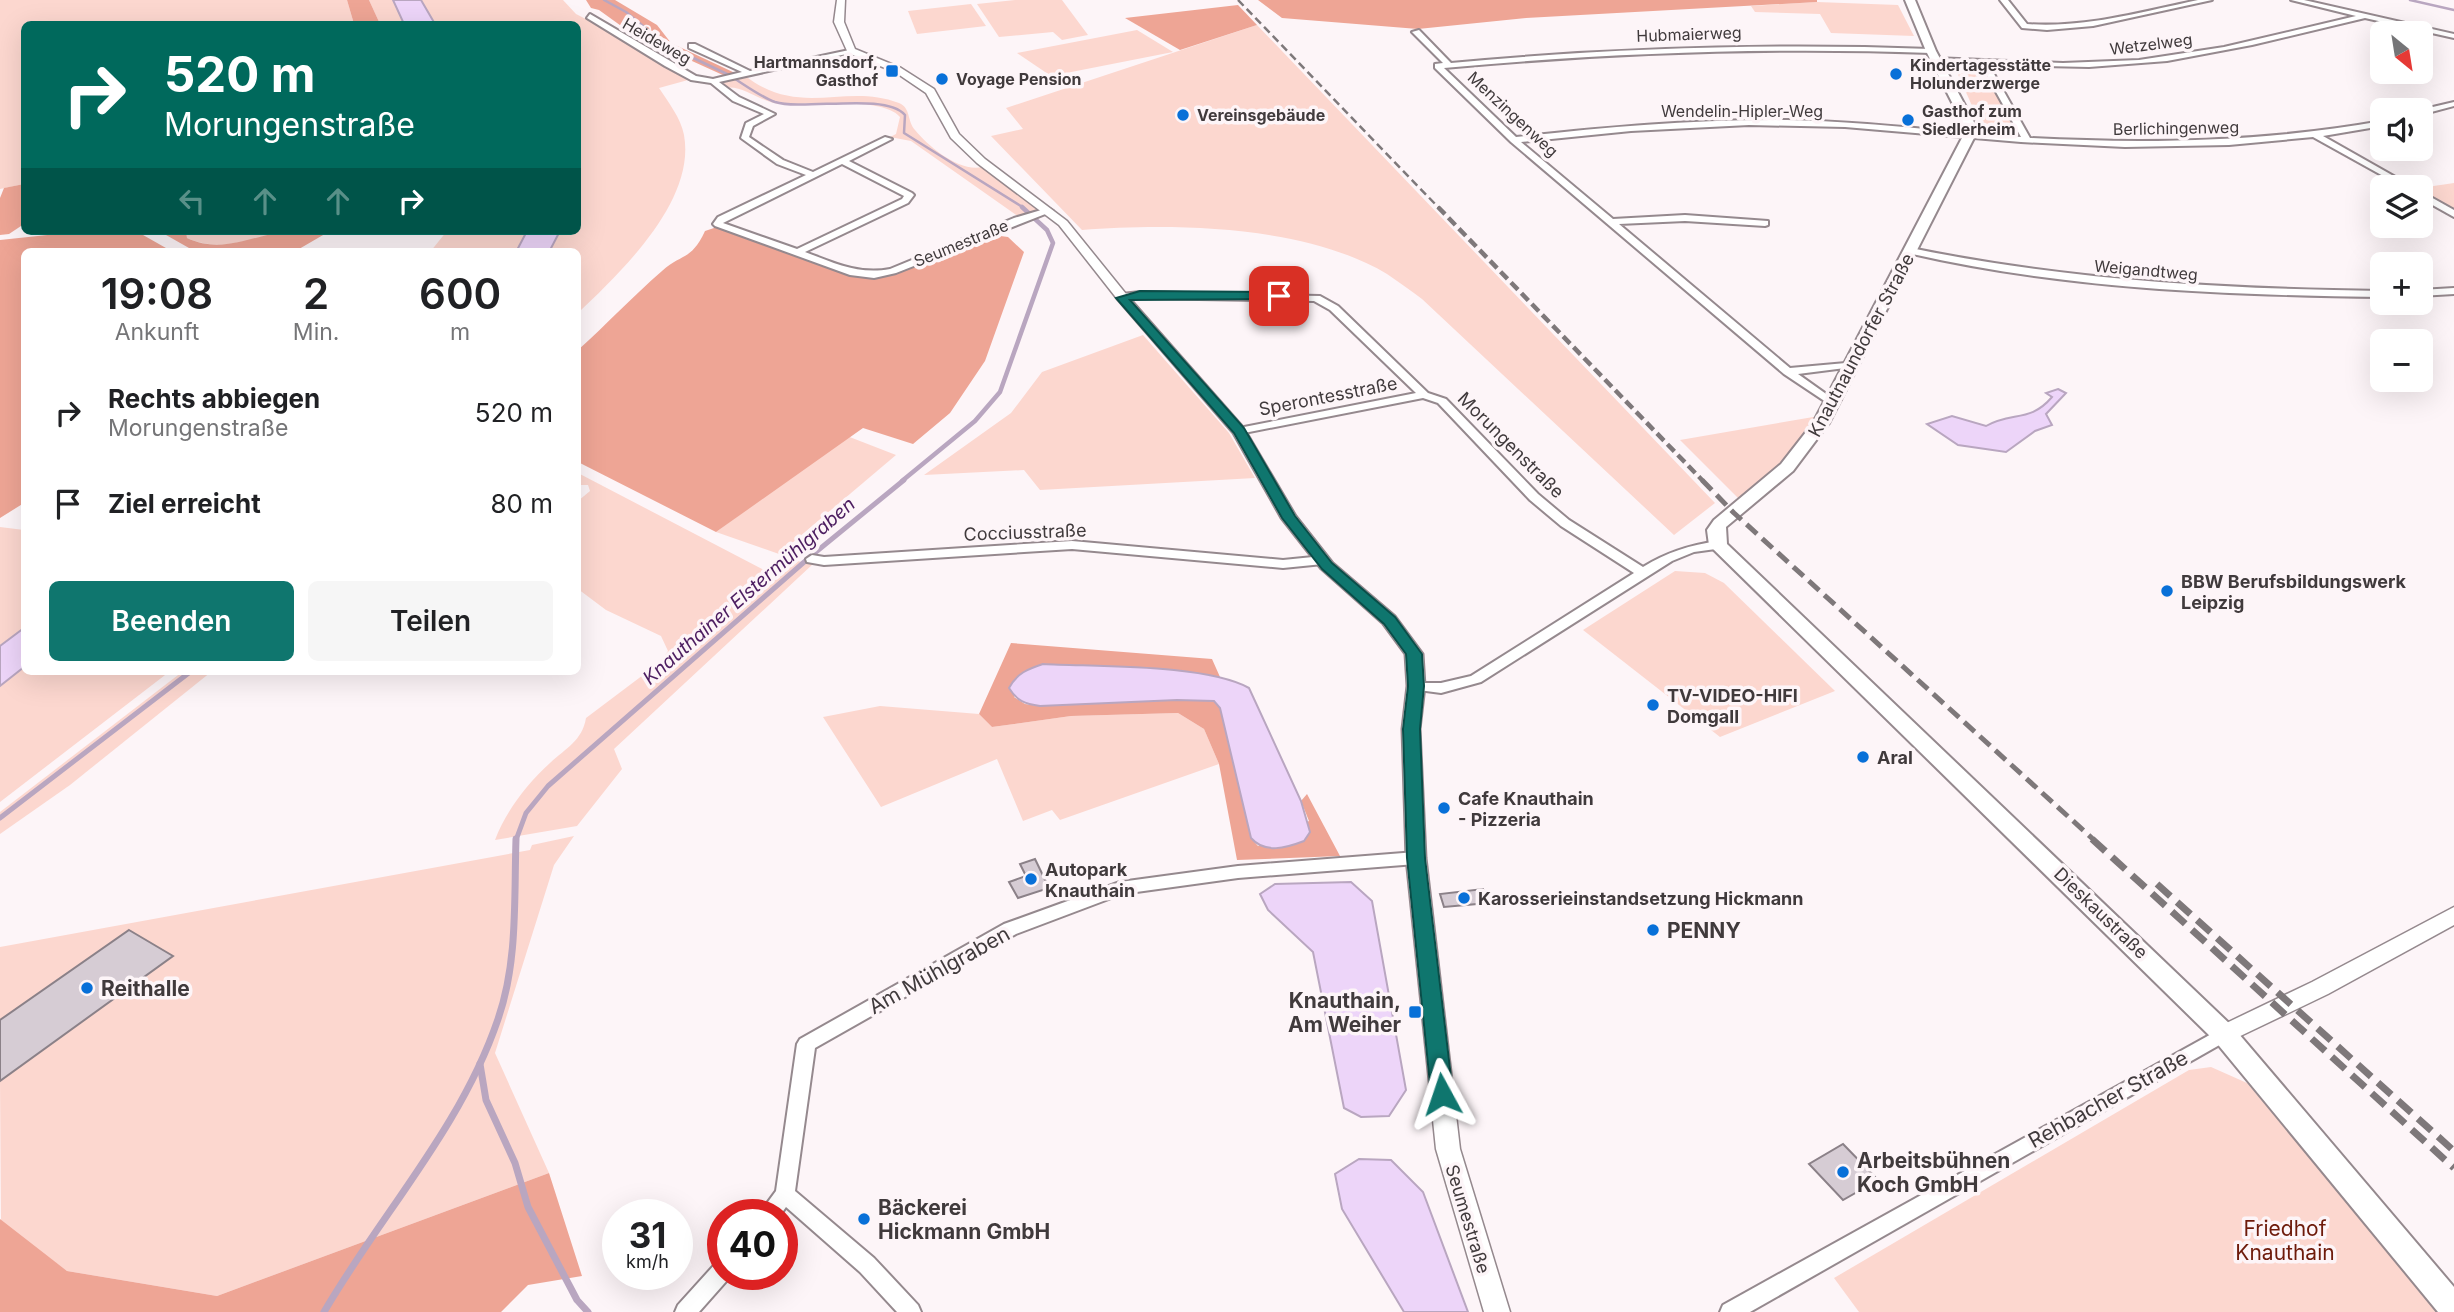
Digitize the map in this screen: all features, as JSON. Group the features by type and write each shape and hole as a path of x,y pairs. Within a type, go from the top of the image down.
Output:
{"main road":[{"path":"1910,0 1933,56 1970,126 1969,136"},
{"name":"Knautnaundorfer Straße","path":"1718,545 1716,530 1720,524 1772,486 1803,452 1853,364 1969,136"},
{"name":"Dieskaustraße","path":"1718,545 2224,1034 2454,1309"}],"street":[{"path":"713,81 851,51 839,22 841,0"},
{"path":"2004,0 2025,26 2043,28 2132,16 2208,0"},
{"path":"2040,2 2052,0"},
{"path":"2295,0 2454,36"},
{"name":"Heideweg","path":"590,16 684,73 694,78 713,81 736,99 771,114 746,128 745,138 780,162 814,175"},
{"name":"Wetzelweg","path":"1933,56 1984,63 2061,65 2140,62 2223,48 2365,16"},
{"name":"Menzingenweg","path":"1416,32 1449,65"},
{"name":"Heideweg","path":"692,46 747,72"},
{"name":"Hubmaierweg","path":"1449,65 1581,53 1717,47 1933,56"},
{"name":"Seumestraße","path":"851,51 898,70 930,91 955,136 1042,212 1077,238 1122,298 1239,431 1289,518 1322,560 1389,620 1414,654 1416,686 1411,729 1416,858 1447,1149 1497,1312"},
{"path":"1984,63 2026,139"},
{"name":"Menzingenweg","path":"1449,65 1438,66 1514,140 1788,372 1832,403"},
{"path":"2433,110 2454,104"},
{"name":"Wendelin-Hipler-Weg","path":"1514,140 1648,126 1774,122 1876,127 1969,136"},
{"name":"Berlichingenweg","path":"1969,136 2145,144 2315,135 2370,125"},
{"path":"2315,135 2387,175"},
{"path":"843,161 909,195 905,201 796,253 718,224 814,175 888,139"},
{"path":"2433,202 2454,214"},
{"name":"Seumestraße","path":"796,253 854,273 874,275 893,271 1042,212"},
{"path":"1610,222 1685,218 1765,223"},
{"name":"Weigandtweg","path":"1911,251 1983,268 2147,287 2261,293 2370,293"},
{"path":"2433,292 2454,291"},
{"name":"Morungenstraße","path":"1122,298 1140,295 1316,298 1334,308 1424,395 1442,401 1534,497 1566,523 1643,573"},
{"path":"1788,372 1853,364"},
{"name":"Sperontesstraße","path":"1239,431 1424,395"},
{"name":"Cocciusstraße","path":"812,559 824,561 1072,545 1283,564 1322,560"},
{"path":"1416,686 1441,688 1476,679 1679,552 1718,545"},
{"name":"Am Mühlgraben","path":"785,1194 806,1044 969,950 1010,929 1120,888 1238,872 1416,858"},
{"name":"Rehbacher Straße","path":"1730,1312 2224,1034 2320,988 2454,915"},
{"path":"781,1199 785,1194 867,1265 911,1312"},
{"path":"685,1312 707,1288"}],"green space":[{"path":"0,0 347,0 353,21 21,21 21,185 0,189"},
{"path":"369,0 393,0 403,21 379,21"},
{"path":"421,0 563,0 576,14 623,38 688,80 659,88 677,116 684,135 685,160 679,185 667,210 634,256 581,310 581,248 551,248 558,235 581,235 581,21 433,21"},
{"path":"1015,0 1062,0 1088,35 1062,40 1053,32 999,37 977,4"},
{"path":"1817,2 1898,5 1914,36 1831,33 1820,14 1755,12 1751,6"},
{"path":"971,4 986,26 917,34 908,11"},
{"path":"1257,25 1715,503 1674,535 1422,299 1387,274 1318,245 1239,231 1157,227 1082,230 991,136 1023,129 1006,108"},
{"path":"1137,30 1173,52 1051,76 1017,53"},
{"path":"1953,63 1984,68 2021,136 1985,135"},
{"path":"744,75 764,88 784,95 803,98 860,96 899,103 907,111 915,130 945,157 964,166 982,167 1039,208 1034,213 1019,217 911,141 890,137 896,134 900,117 891,110 862,104 775,103 722,85 726,79"},
{"path":"2454,183 2454,210 2433,200 2433,186"},
{"path":"187,235 271,235 224,244 187,238"},
{"path":"444,235 525,235 518,248 433,248"},
{"path":"1143,335 1229,433 1255,478 1040,490 1024,470 924,475 1011,413 1042,372"},
{"path":"1819,416 1785,463 1740,500 1680,440"},
{"path":"847,436 896,455 779,554 716,532"},
{"path":"581,475 764,570 792,560 813,564 614,749 622,769 577,826 495,840 518,798 541,771 577,738 586,718 659,663 668,651 661,636 606,610 581,591 581,498 590,491 588,485 581,485"},
{"path":"0,527 21,530 21,630 0,646"},
{"path":"1675,571 1705,573 1724,583 1835,691 1720,737 1583,630"},
{"path":"21,669 21,675 165,675 0,802 0,686"},
{"path":"178,675 207,675 70,785 0,834 0,812"},
{"path":"880,706 979,714 992,727 1071,716 1178,713 1204,729 1219,764 1060,820 1052,810 1023,821 997,759 881,807 823,717"},
{"path":"574,836 554,865 495,1053 549,1173 217,1296 67,1271 1,1222 0,1081 173,956 129,930 0,1020 0,947 530,850 532,845"},
{"name":"Friedhof Knauthain","path":"2211,1067 2247,1083 2441,1312 1859,1312 1834,1278 2189,1070"}],"shaded area":[{"path":"347,0 369,0 379,21 353,21"},
{"path":"393,0 421,0 433,21 403,21"},
{"path":"586,0 615,0 657,25 671,43 735,73 725,76 670,51 634,29 624,28 599,10 591,8"},
{"path":"1258,0 1817,2 1526,18 1418,29 1282,18"},
{"path":"1238,5 1257,25 1180,50 1125,18"},
{"path":"21,185 21,226 9,234 0,235 0,198 4,188"},
{"path":"717,227 863,277 873,277 993,235 1008,237 1024,252 985,361 950,413 913,444 863,428 716,532 581,464 581,347 662,271 691,252 705,231"},
{"path":"47,235 143,235 166,248 21,248 21,505 0,518 0,240"},
{"path":"166,235 187,235 187,238 200,243 224,244 269,235 323,235 301,248 189,248"},
{"path":"525,235 558,235 551,248 518,248"},
{"path":"2058,389 2066,393 2046,414 2052,425 2035,431 2006,452 1958,445 1927,424 1952,416 1986,426 2036,410 2052,397 2046,393"},
{"path":"21,630 21,669 0,686 0,646"},
{"path":"1011,643 1212,659 1220,677 1043,664 1014,697 1025,704 1040,706 1214,701 1220,708 1251,838 1258,846 1309,821 1301,801 1307,794 1340,856 1237,860 1219,764 1204,729 1178,713 1071,716 992,727 979,714"},
{"path":"1043,664 1179,671 1230,680 1249,688 1301,801 1310,832 1304,841 1276,848 1263,846 1251,838 1220,708 1214,701 1040,706 1022,701 1009,688 1023,672"},
{"path":"1351,882 1372,901 1406,1090 1389,1116 1361,1117 1344,1108 1313,952 1268,910 1260,894 1275,884"},
{"path":"1359,1159 1391,1160 1423,1192 1468,1312 1404,1312 1342,1209 1335,1174"},
{"path":"549,1173 582,1276 528,1285 501,1312 0,1312 0,1219 67,1271 217,1296"}],"building":[{"name":"Autopark Knauthain","path":"1035,859 1049,888 1018,898 1009,882 1026,876 1020,864"},
{"name":"Karosserieinstandsetzung Hickmann","path":"1483,889 1488,903 1444,907 1440,894"},
{"name":"Reithalle","path":"129,930 173,956 0,1081 0,1020"},
{"name":"Arbeitsbühnen Koch GmbH","path":"1843,1144 1878,1180 1843,1200 1809,1164"}],"waterway":[{"name":"Knauthainer Elstermühlgraben","path":"604,0 626,12 666,45 729,75"},
{"path":"2410,0 2454,10"},
{"name":"Knauthainer Elstermühlgraben","path":"732,77 775,102 805,105 863,103 895,108 905,115 904,133 1024,208"},
{"name":"Knauthainer Elstermühlgraben","path":"902,481 975,421 1000,392 1053,243 1047,230 1022,207"},
{"name":"Knauthainer Elstermühlgraben","path":"516,840 526,813 548,786 811,556 904,480"},
{"path":"0,818 186,675"},
{"name":"Knauthainer Elstermühlgraben","path":"324,1312 442,1134 482,1059 498,1019 509,975 514,930 516,839"},
{"path":"480,1064 486,1100 515,1163 528,1207 577,1300 588,1312"}],"railway":[{"path":"1238,0 1439,208"},
{"path":"1438,207 1703,481"},
{"path":"1702,480 1734,513 2094,840"},
{"path":"2092,839 2454,1168"},
{"path":"2157,884 2454,1151"}],"place":[{"name":"Hartmannsdorf, Gasthof","path":"892,71"},
{"name":"Kindertagesstätte Holunderzwerge","path":"1896,74"},
{"name":"Voyage Pension","path":"942,79"},
{"name":"Vereinsgebäude","path":"1183,115"},
{"name":"Gasthof zum Siedlerheim","path":"1908,120"},
{"name":"BBW Berufsbildungswerk Leipzig","path":"2167,591"},
{"name":"TV-VIDEO-HIFI Domgall","path":"1653,705"},
{"name":"Aral","path":"1863,757"},
{"name":"Cafe Knauthain - Pizzeria","path":"1444,808"},
{"name":"Autopark Knauthain","path":"1031,879"},
{"name":"Karosserieinstandsetzung Hickmann","path":"1464,898"},
{"name":"PENNY","path":"1653,930"},
{"name":"Reithalle","path":"87,988"},
{"name":"Knauthain, Am Weiher","path":"1415,1012"},
{"name":"Arbeitsbühnen Koch GmbH","path":"1843,1172"},
{"name":"Bäckerei Hickmann GmbH","path":"864,1219"}],"route":[{"path":"1279,296 1140,295 1122,298 1239,431 1289,518 1327,566 1389,620 1414,654 1416,686 1411,729 1416,858 1442,1094"}]}
